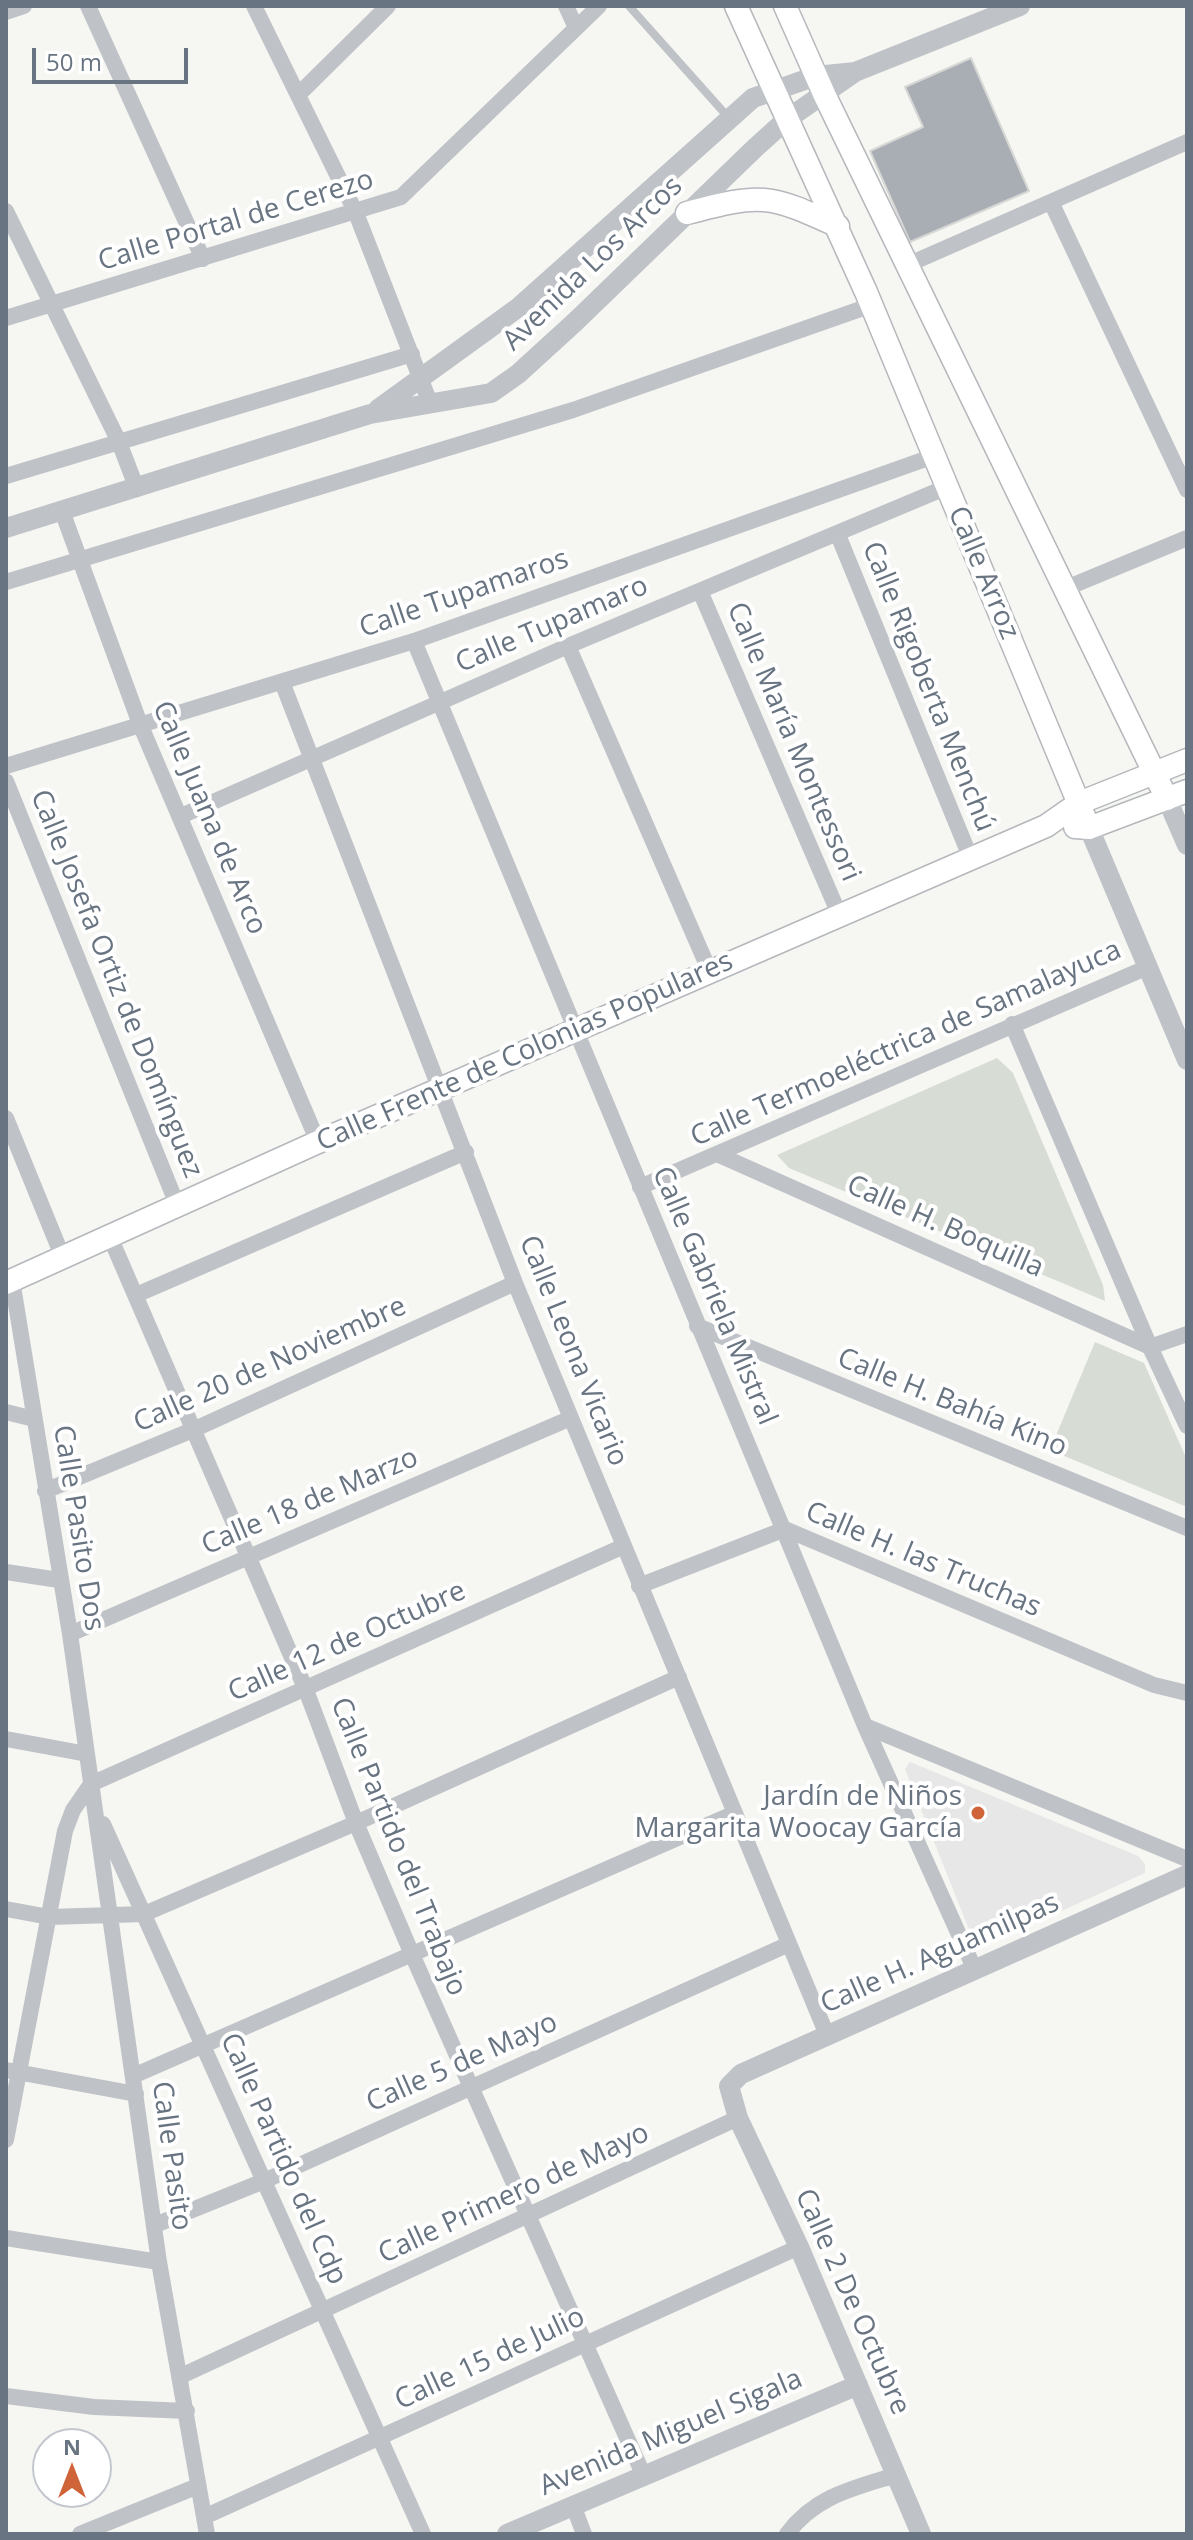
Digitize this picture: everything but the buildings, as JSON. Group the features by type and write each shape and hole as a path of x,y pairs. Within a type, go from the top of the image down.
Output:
{"main road":[{"name":"Calle Arroz","path":"736,6 872,305 1089,828"},
{"path":"785,6 820,86 1155,773 1177,795"},
{"path":"687,213 741,199 767,198 838,226"},
{"name":"Calle Frente de Colonias Populares","path":"9,1281 318,1142 1046,826 1079,803 1187,760"},
{"name":"Calle Frente de Colonias Populares","path":"1046,826 1089,828 1177,795"}],"street":[{"path":"6,12 24,6"},
{"path":"88,6 203,259"},
{"path":"254,6 300,93 356,213 430,403"},
{"path":"300,93 388,6"},
{"path":"566,6 576,28"},
{"name":"Calle Portal de Cerezo","path":"6,318 401,197 599,6"},
{"path":"820,86 1020,6"},
{"name":"Avenida Los Arcos","path":"370,414 519,307 728,117 773,88 820,86"},
{"name":"Avenida Los Arcos","path":"6,528 370,414 472,398 506,384 820,86"},
{"path":"907,265 1187,142"},
{"path":"1051,202 1187,490"},
{"path":"6,211 119,442 137,489"},
{"path":"6,582 573,410 872,305"},
{"path":"6,476 412,354"},
{"name":"Calle Tupamaros","path":"6,766 414,641 934,456"},
{"name":"Calle Tupamaro","path":"181,816 568,646 947,487"},
{"name":"Calle Juana de Arco","path":"62,511 140,724 318,1142"},
{"name":"Calle Rigoberta Menchú","path":"838,535 971,859"},
{"path":"1064,589 1187,538"},
{"name":"Calle María Montessori","path":"700,591 839,914"},
{"name":"Calle Gabriela Mistral","path":"414,641 865,1726 974,1968"},
{"path":"568,646 710,972"},
{"name":"Calle Leona Vicario","path":"282,682 443,1090 515,1283 827,2035"},
{"name":"Calle Josefa Ortiz de Domínguez","path":"6,781 178,1207"},
{"path":"1177,795 1187,845"},
{"name":"Calle Arroz","path":"1089,828 1187,1060"},
{"name":"Calle Termoeléctrica de Samalayuca","path":"640,1187 1148,967"},
{"path":"1012,1024 1187,1426"},
{"path":"6,1118 63,1258"},
{"path":"136,1295 466,1152"},
{"name":"Calle H. Boquilla","path":"719,1155 1150,1347"},
{"name":"Calle Partido del Trabajo","path":"110,1237 306,1690 356,1823 411,1952 643,2474"},
{"name":"Calle Pasito Dos","path":"9,1281 70,1634 91,1784"},
{"name":"Calle 20 de Noviembre","path":"45,1491 195,1429 515,1283"},
{"name":"Calle H. Bahía Kino","path":"697,1326 1187,1528"},
{"path":"1150,1347 1187,1334"},
{"path":"6,1412 34,1419"},
{"name":"Calle 18 de Marzo","path":"70,1634 571,1418"},
{"name":"Calle H. las Truchas","path":"639,1586 785,1529 1154,1685 1187,1693"},
{"name":"Calle 12 de Octubre","path":"91,1784 624,1546"},
{"path":"6,1572 59,1580"},
{"path":"6,1909 49,1917 144,1914 356,1823 679,1677"},
{"path":"865,1726 1187,1859"},
{"path":"6,1739 87,1754"},
{"path":"6,2140 13,2071 49,1917 65,1831 73,1810 91,1784"},
{"name":"Calle Pasito","path":"91,1784 159,2262 206,2526"},
{"name":"Calle Partido del Cdp","path":"94,1806 423,2534"},
{"path":"133,2076 735,1813"},
{"name":"Calle H. Aguamilpas","path":"728,2095 732,2079 1187,1875"},
{"name":"Calle 5 de Mayo","path":"155,2225 264,2181 789,1944"},
{"path":"13,2071 136,2094"},
{"name":"Calle 2 De Octubre","path":"728,2095 799,2247 921,2534"},
{"name":"Calle Primero de Mayo","path":"181,2376 738,2118"},
{"path":"6,2238 159,2262"},
{"name":"Calle 15 de Julio","path":"206,2526 585,2343 799,2247"},
{"name":"Avenida Miguel Sigala","path":"507,2534 858,2385"},
{"path":"6,2396 94,2407 187,2411"},
{"path":"787,2534 804,2513 821,2502 896,2475"},
{"path":"80,2534 198,2486"},
{"path":"573,2505 584,2534"}],"lane":[{"path":"629,6 728,117"}],"shaded area":[{"path":"997,1058 1013,1073 1103,1285 1105,1301 789,1168 777,1155"},
{"path":"1095,1342 1144,1363 1187,1460 1187,1507 1050,1450"},
{"name":"Jardín de Niños Margarita Woocay García","path":"910,1762 1138,1856 1145,1864 1145,1873 984,1946 974,1942 905,1769"}],"place":[{"name":"Jardín de Niños Margarita Woocay García","path":"978,1813"}]}
